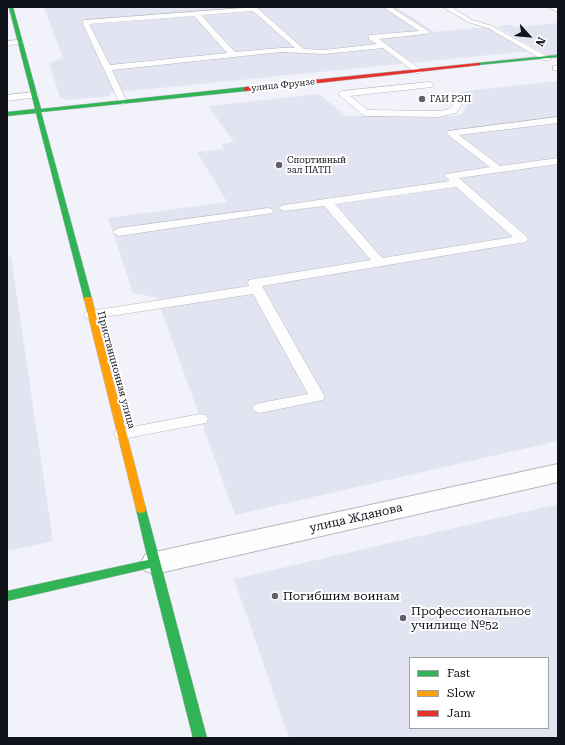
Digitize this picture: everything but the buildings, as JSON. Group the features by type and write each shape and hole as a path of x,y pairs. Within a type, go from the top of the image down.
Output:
{"main road":[{"name":"Пристанционная улица","path":"11,7 35,95 200,738"},
{"name":"улица Фрунзе","path":"7,114 558,56"},
{"path":"7,596 155,563"}],"street":[{"name":"улица Жданова","path":"155,563 558,473"}],"lane":[{"path":"386,7 426,32 372,37 438,91"},
{"path":"446,7 470,21 490,27 546,58"},
{"path":"551,7 558,10"},
{"path":"123,102 85,22 253,8 302,51"},
{"path":"195,14 233,55"},
{"path":"7,43 20,42"},
{"path":"107,68 281,50 324,52 384,46"},
{"path":"429,85 342,94 366,113 439,114 453,111 458,105 454,102"},
{"path":"7,98 35,95"},
{"path":"498,169 451,133 558,120"},
{"path":"260,408 317,397 254,283 522,239 450,176 558,161"},
{"path":"284,208 459,183"},
{"path":"327,202 378,262"},
{"path":"119,232 268,211"},
{"path":"91,315 257,289"},
{"path":"122,434 200,419"}],"shaded area":[{"path":"44,7 396,7 435,32 486,27 530,51 110,93 111,96 68,100 60,98 49,63 63,58"},
{"path":"558,23 558,55 549,56 496,26 511,25 516,27"},
{"path":"558,81 558,441 235,515 157,298 133,293 108,218 227,202 197,152 224,149 221,144 234,142 208,106 319,94 346,116 454,116 462,114 470,100 458,92"},
{"path":"11,256 53,541 7,551 7,257"},
{"name":"Профессиональное училище №52","path":"558,504 558,738 289,738 234,579"}],"traffic: fast":[{"path":"11,7 88,299"},
{"path":"478,64 558,56"},
{"path":"7,114 246,89"},
{"path":"141,509 200,738"},
{"path":"7,596 155,563"}],"traffic: slow":[{"path":"88,299 141,509"}],"traffic: jam":[{"path":"246,89 478,64"}],"place":[{"name":"ГАИ РЭП","path":"422,99"},
{"name":"Спортивный зал ПАТП","path":"279,165"},
{"name":"Погибшим воинам","path":"275,596"},
{"name":"Профессиональное училище №52","path":"403,618"}]}
